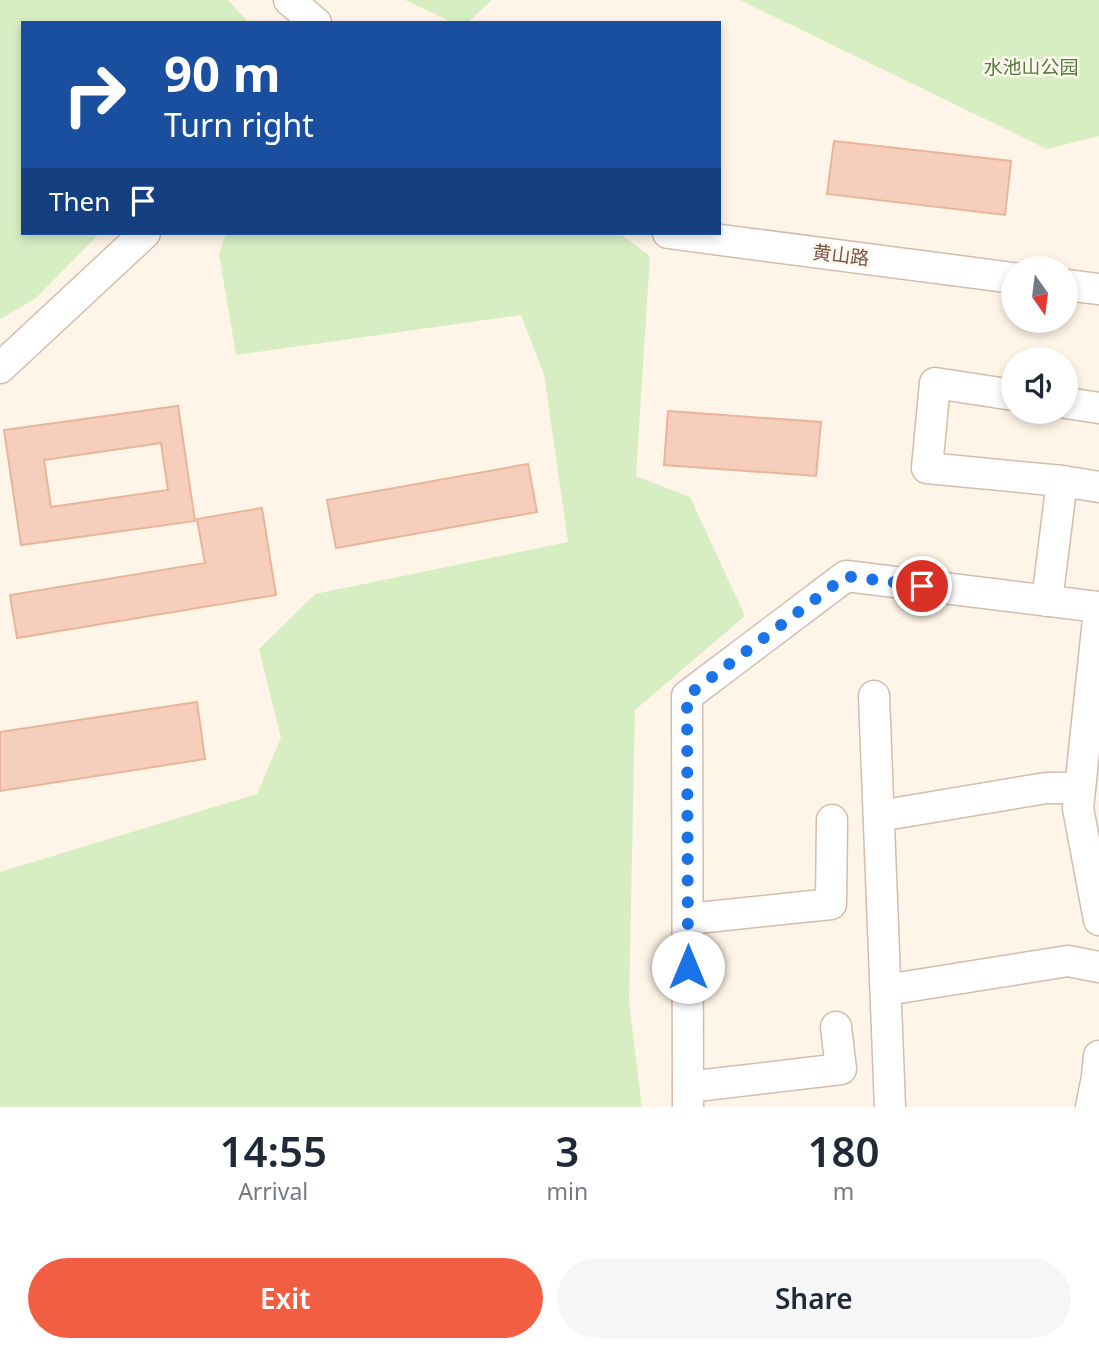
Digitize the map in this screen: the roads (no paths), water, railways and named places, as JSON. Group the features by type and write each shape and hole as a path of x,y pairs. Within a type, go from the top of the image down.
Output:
{"street":[{"path":"289,0 314,21"},
{"path":"0,368 143,235"},
{"name":"黄山路","path":"683,235 1001,276"},
{"path":"1078,286 1099,289"},
{"path":"1001,393 935,383 927,468 1099,487"},
{"path":"1078,405 1099,408"},
{"path":"1047,601 1062,481"},
{"path":"836,1027 841,1069 688,1097 687,696 846,576 1099,609 1078,808 1099,920"},
{"path":"874,696 890,1107"},
{"path":"879,816 1046,788 1080,788"},
{"path":"688,919 831,904 832,820"},
{"path":"886,990 1068,961 1099,967"},
{"path":"1091,1107 1099,1056"}],"park label":[{"name":"水池山公园","path":"1031,67"}]}
